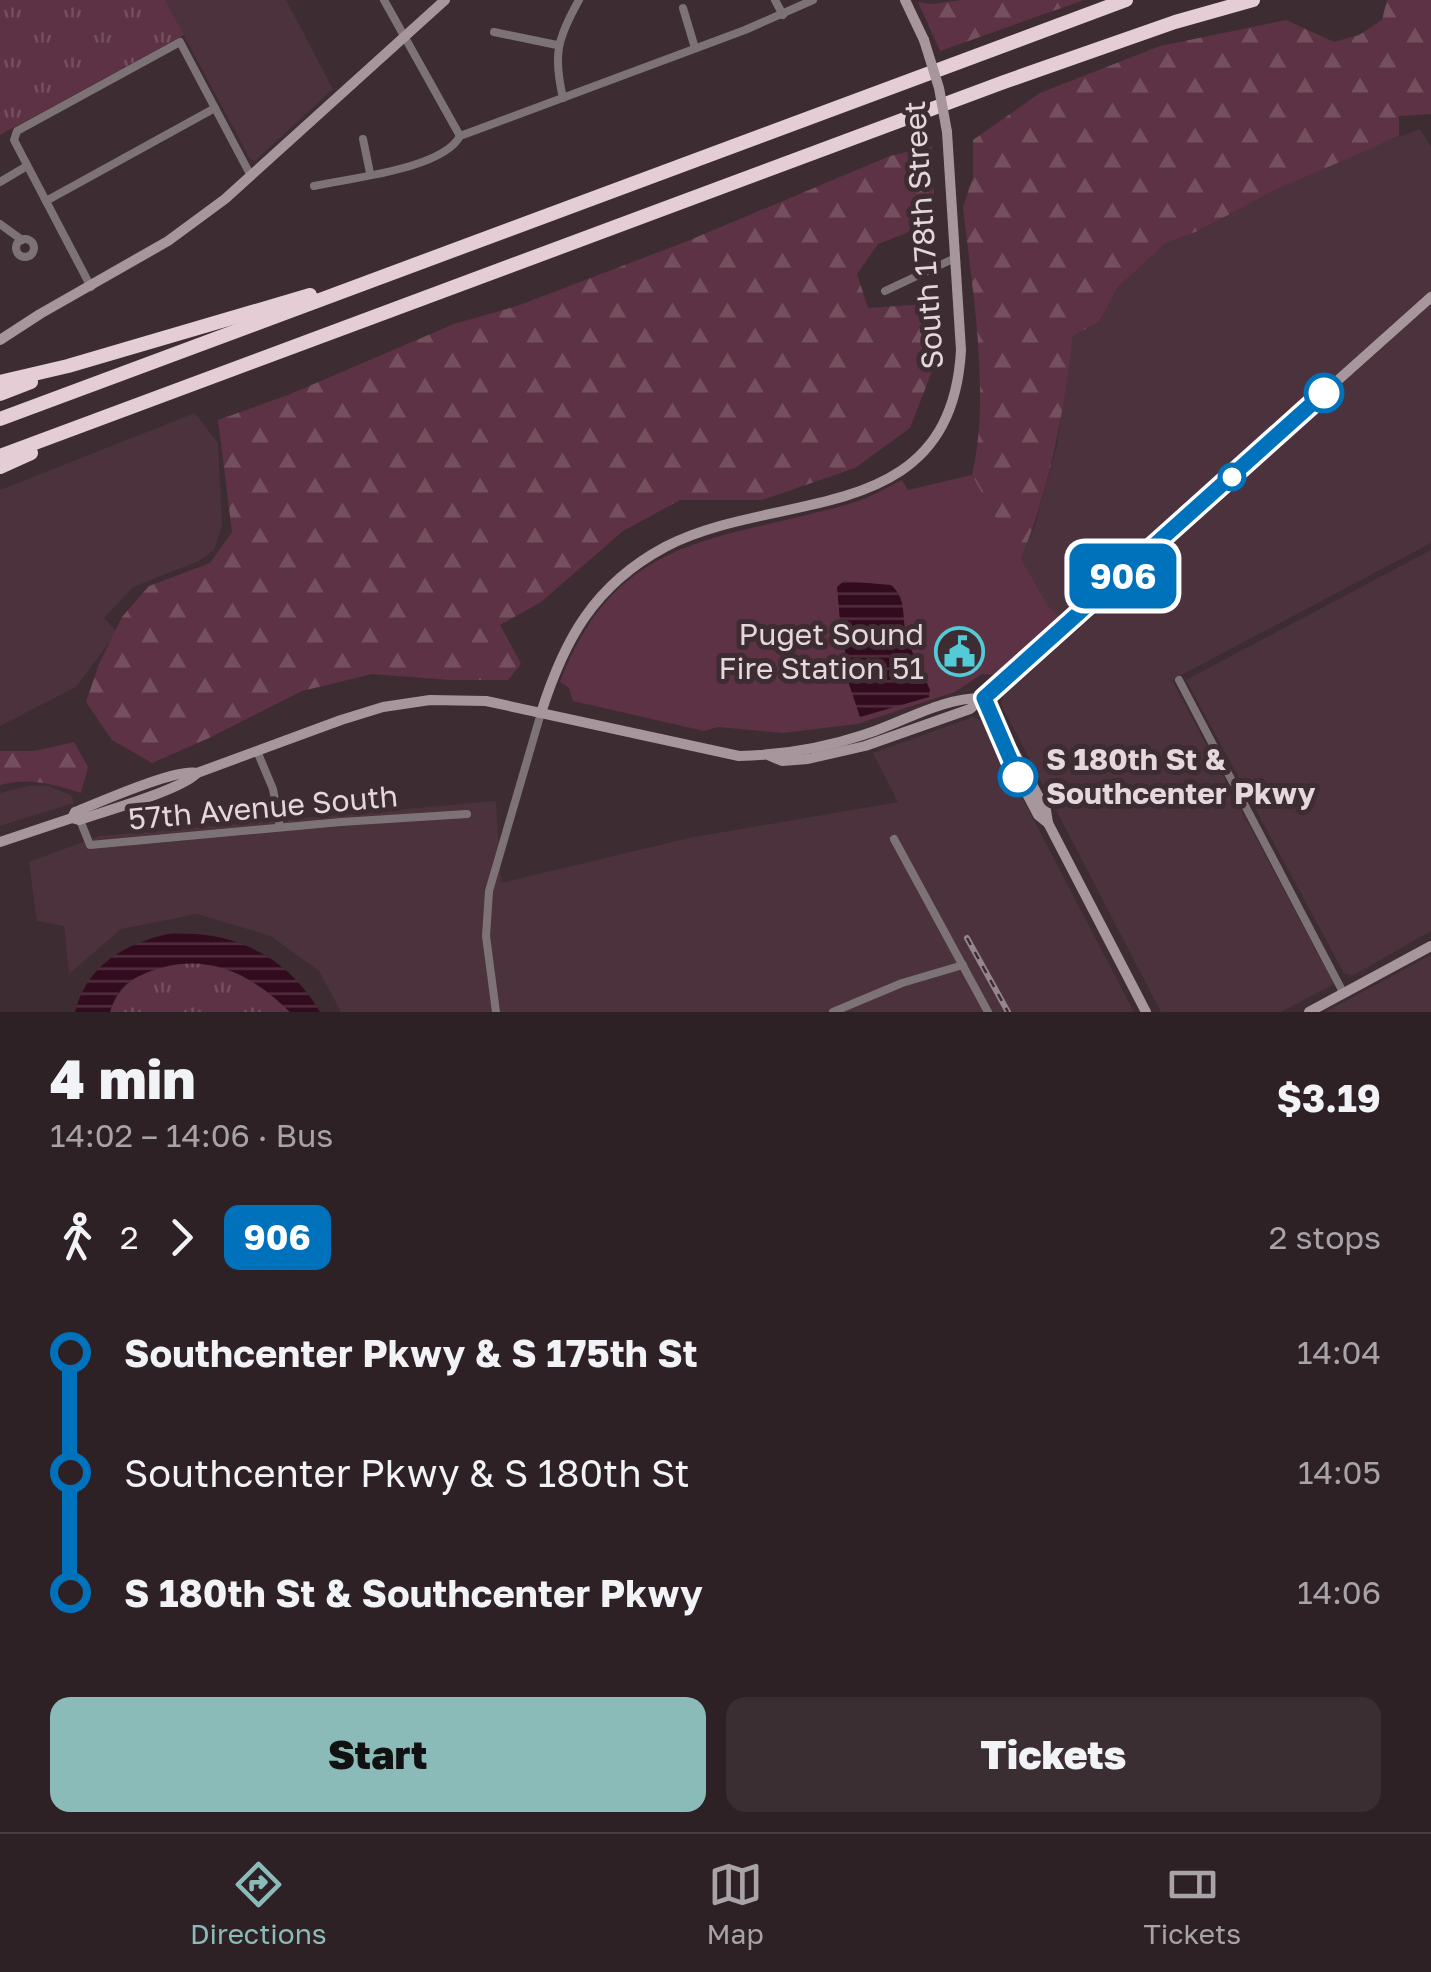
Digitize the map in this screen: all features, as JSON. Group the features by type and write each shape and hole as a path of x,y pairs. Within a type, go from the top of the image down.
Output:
{"highway":[{"path":"0,419 1126,0"},
{"path":"0,456 1022,76 1175,22 1253,0"},
{"path":"0,382 68,366 254,309 378,278"},
{"path":"0,394 68,366"},
{"path":"0,467 132,407"}],"main road":[{"path":"0,340 67,305 168,240 251,176 446,0"},
{"name":"South 178th Street","path":"541,713 557,664 576,626 634,566 667,546 704,532 850,496 882,483 909,465 946,416 960,382 961,350 947,132 924,40 905,0"},
{"path":"0,842 76,819 76,812 188,770 196,773 383,707 430,700 486,702 739,756 770,756 782,761 864,746 970,709 1431,297"},
{"path":"984,698 1006,744 1006,754 1038,815 1048,823 1146,1012"},
{"path":"1309,1012 1431,946"}],"street":[{"path":"384,0 460,136"},
{"path":"563,98 557,45 579,0"},
{"path":"775,0 783,14"},
{"path":"314,186 424,163 455,145 460,136 813,0"},
{"path":"684,8 695,48"},
{"path":"494,32 557,45"},
{"path":"91,287 14,134 180,42 251,176"},
{"path":"46,201 215,108"},
{"path":"363,140 370,173"},
{"path":"0,182 28,166"},
{"path":"0,224 22,240"},
{"path":"885,292 955,258"},
{"path":"1179,680 1344,994"},
{"path":"496,1012 486,936 488,891 541,713"},
{"path":"257,751 273,789 280,827"},
{"name":"57th Avenue South","path":"76,819 90,845 467,814"},
{"path":"894,839 988,1012"},
{"path":"833,1012 902,983 963,965"}],"shaded area":[{"path":"165,0 286,0 333,89 255,161 250,159"},
{"path":"1420,129 1431,146 1431,543 1172,680 1334,984 1281,1012 1161,1012 1001,704 1003,696 1101,609 1096,599 1273,439 1269,430 996,675 982,674 944,696 1020,560 1035,525 1057,445 1073,336 1099,322 1118,287 1166,243 1198,231 1273,191"},
{"path":"195,413 218,443 222,526 214,550 199,561 133,587 104,618 117,632 76,687 0,726 0,490"},
{"path":"1431,550 1431,931 1352,976 1344,973 1186,680"},
{"path":"844,581 891,585 896,591 902,603 907,638 930,690 929,697 860,717 845,672 845,625 840,621 837,587"},
{"path":"973,717 982,721 1134,1012 341,1012 319,971 271,936 197,914 121,929 69,974 64,926 37,921 29,862 99,836 496,801 501,883 689,838 898,802 873,753"},
{"path":"48,786 71,795 74,803 0,826 0,793"},
{"path":"168,934 215,936 256,950 291,975 320,1012 290,1012 258,985 224,968 186,964 167,966 132,980 119,992 110,1012 75,1012 88,982 109,960 136,944"},
{"path":"1431,955 1431,1012 1325,1012"}],"green space":[{"path":"0,0 165,0 184,35 0,135"},
{"path":"1084,0 940,51 918,2"},
{"path":"1387,0 1431,0 1431,114 1399,116 1399,136 1166,243 1118,287 1099,322 1073,336 1054,450 1040,506 1020,561 972,475 980,377 963,207 973,177 973,140 1040,93 1160,46 1286,20 1334,42 1359,35 1382,20"},
{"path":"932,146 935,222 878,244 857,274 868,308 942,303 939,353 910,428 855,468 762,500 680,500 623,531 541,602 500,625 521,664 508,680 372,674 302,691 152,763 112,740 86,702 122,617 149,586 210,563 232,532 218,420 288,395 454,324 517,306 685,242 890,156"},
{"path":"972,475 1048,606 1060,618 996,675 982,674 955,692 857,724 783,733 718,727 704,731 573,701 569,688 560,682 584,633 612,596 643,569 678,550 852,503 902,480 908,490"},
{"path":"74,742 88,767 81,793 31,782 0,785 0,751 35,751"},
{"path":"190,962 244,977 290,1012 110,1012 122,989 141,974"}],"railway":[{"path":"967,938 1008,1012"}],"bus line":[{"name":"906","path":"1018,777 984,698 1324,393"}],"place":[{"name":"Puget Sound Fire Station 51","path":"959,652"},
{"name":"S 180th St & Southcenter Pkwy","path":"1018,777"}]}
